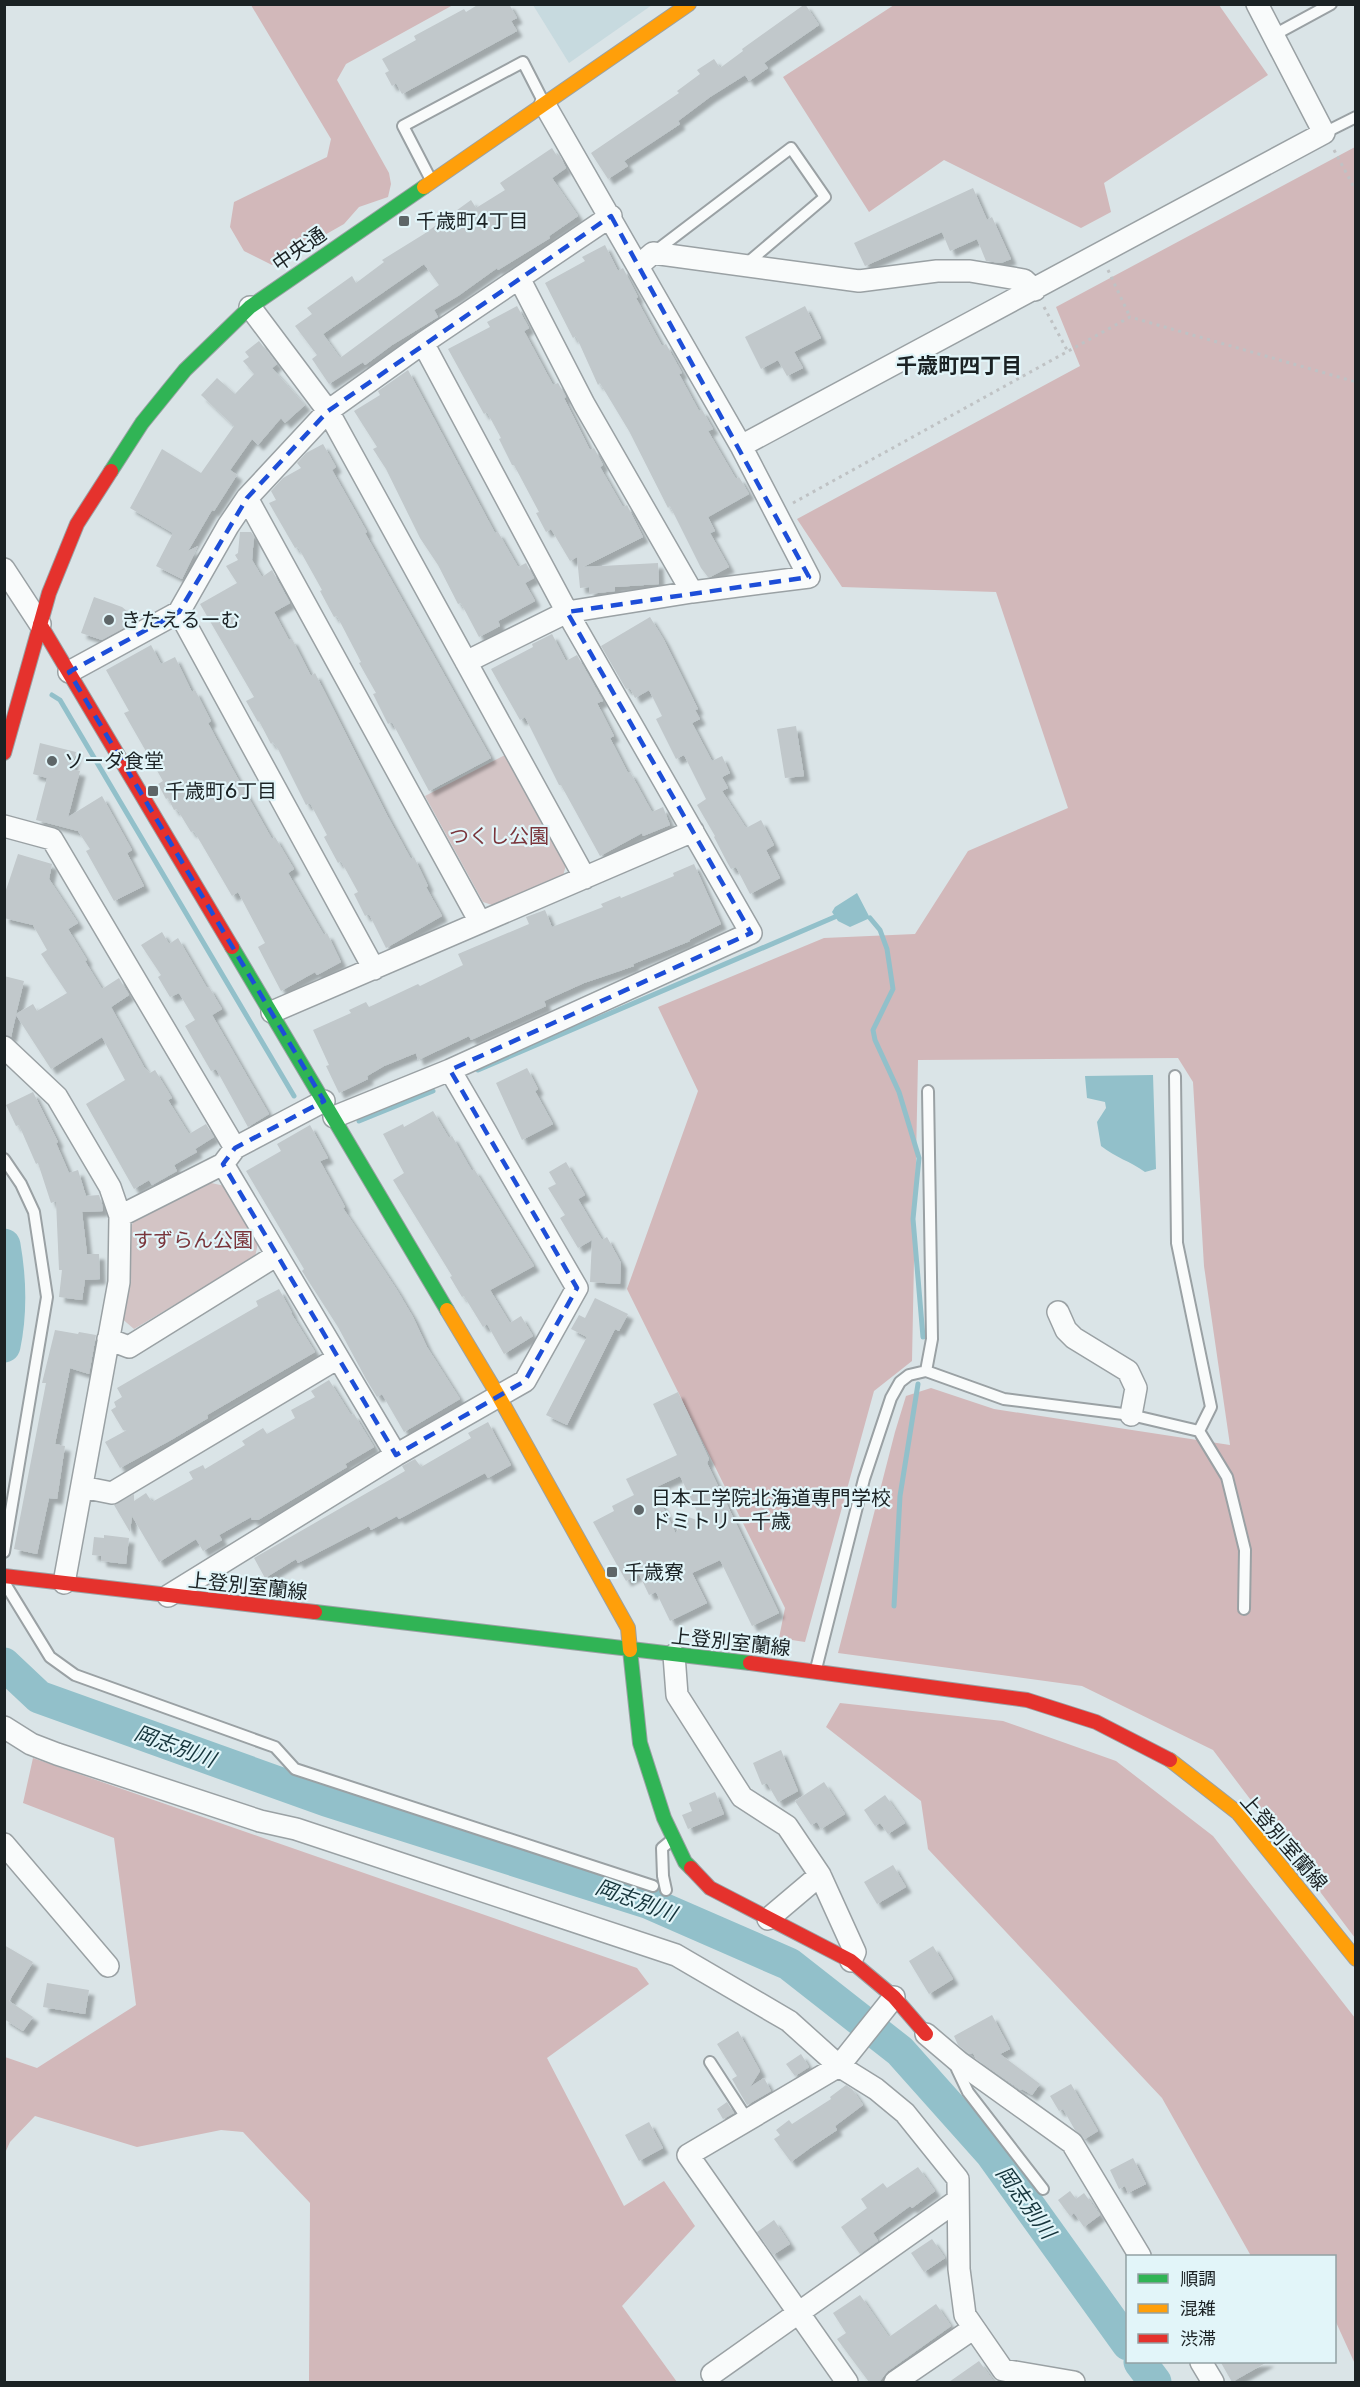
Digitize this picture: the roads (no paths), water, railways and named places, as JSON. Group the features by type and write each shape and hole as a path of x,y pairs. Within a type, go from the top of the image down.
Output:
{"street":[{"name":"中央通","path":"4,753 49,593 77,524 142,423 185,370 250,307 689,4"},
{"path":"741,446 1324,133 1257,4"},
{"path":"466,662 567,612 692,592 809,577 646,259 610,216 545,105"},
{"path":"69,672 179,612 228,526 247,498 328,411 423,343 610,216"},
{"path":"646,259 745,265 859,281 937,271 970,271 1024,280 1035,290"},
{"path":"519,278 584,404 692,592"},
{"path":"250,307 328,411 585,878"},
{"path":"120,1216 229,1156 329,1109 450,1070 751,933 567,612 423,343"},
{"path":"247,498 480,922"},
{"path":"4,568 69,672 498,1395 628,1628 640,1743 664,1818 685,1862 710,1888 851,1961 894,1997 926,2034 959,2062 1072,2142 1139,2255"},
{"path":"179,612 374,969"},
{"path":"4,826 52,839 229,1156 277,1256 396,1455"},
{"path":"272,1012 693,831"},
{"path":"4,1047 57,1097 110,1187 120,1216 119,1282 64,1583"},
{"path":"168,1596 396,1455 525,1381 577,1287 450,1070"},
{"path":"108,1339 129,1347 277,1256"},
{"path":"1058,1312 1066,1330 1074,1338 1128,1371 1136,1388 1131,1415"},
{"path":"82,1487 112,1493 338,1358"},
{"name":"上登別室蘭線","path":"4,1576 815,1671 1026,1700 1096,1722 1167,1757 1238,1813 1356,1959"},
{"path":"674,1655 677,1695 742,1797 787,1826 820,1875 855,1952 851,1961"},
{"path":"4,1727 31,1744 57,1754 260,1821 296,1829 676,1955 789,2021 843,2061 905,2113 958,2179 961,2281 965,2315 1003,2370 1074,2382"},
{"path":"4,1844 108,1966"},
{"path":"768,1919 820,1875"},
{"path":"847,2382 688,2155 843,2061 894,1997"},
{"path":"712,2374 958,2200"},
{"path":"895,2382 974,2328"},
{"path":"1202,2363 1213,2382"}],"lane":[{"path":"1274,35 1330,4"},
{"path":"431,180 403,126 523,62 545,105"},
{"path":"1324,133 1356,117"},
{"path":"646,259 792,147 825,197 745,265"},
{"path":"1175,1076 1177,1244 1211,1407 1199,1431"},
{"path":"926,1371 933,1339 928,1091"},
{"path":"4,1159 21,1184 34,1212 47,1298 4,1552"},
{"path":"815,1671 864,1479 891,1398 900,1382 909,1375 926,1371 1004,1399 1131,1415 1199,1431 1227,1477 1245,1550 1244,1609"},
{"path":"4,1582 50,1657 75,1675 275,1747 295,1769 653,1886"},
{"path":"666,1890 662,1848 673,1839"},
{"path":"710,2062 747,2119"},
{"path":"959,2062 957,2069 968,2092 1043,2189"}],"water":[{"path":"857,893 870,918 850,927 838,921 832,912 835,907"},
{"path":"1153,1075 1156,1169 1145,1172 1101,1146 1097,1122 1106,1108 1105,1102 1087,1098 1085,1076"}],"waterway":[{"path":"52,695 60,700 294,1096"},
{"path":"478,1070 837,916"},
{"path":"870,918 880,930 887,949 893,989 873,1030 875,1040 899,1092 919,1158 913,1219 923,1337"},
{"path":"359,1121 433,1091"},
{"name":"岡志別川","path":"4,1245 9,1296 4,1346"},
{"path":"894,1606 900,1496 918,1384"},
{"name":"岡志別川","path":"4,1664 39,1697 326,1800 647,1902 789,1964 900,2051 991,2153 1126,2341"},
{"name":"岡志別川","path":"1141,2363 1155,2382"}],"place":[{"name":"千歳町4丁目","path":"404,221"},
{"name":"きたえるーむ","path":"109,620"},
{"name":"ソーダ食堂","path":"52,761"},
{"name":"千歳町6丁目","path":"153,791"},
{"name":"日本工学院北海道専門学校 ドミトリー千歳","path":"639,1510"},
{"name":"千歳寮","path":"612,1572"}],"district":[{"name":"千歳町四丁目","path":"959,365"}],"park label":[{"name":"つくし公園","path":"499,836"},
{"name":"すずらん公園","path":"193,1240"}]}
